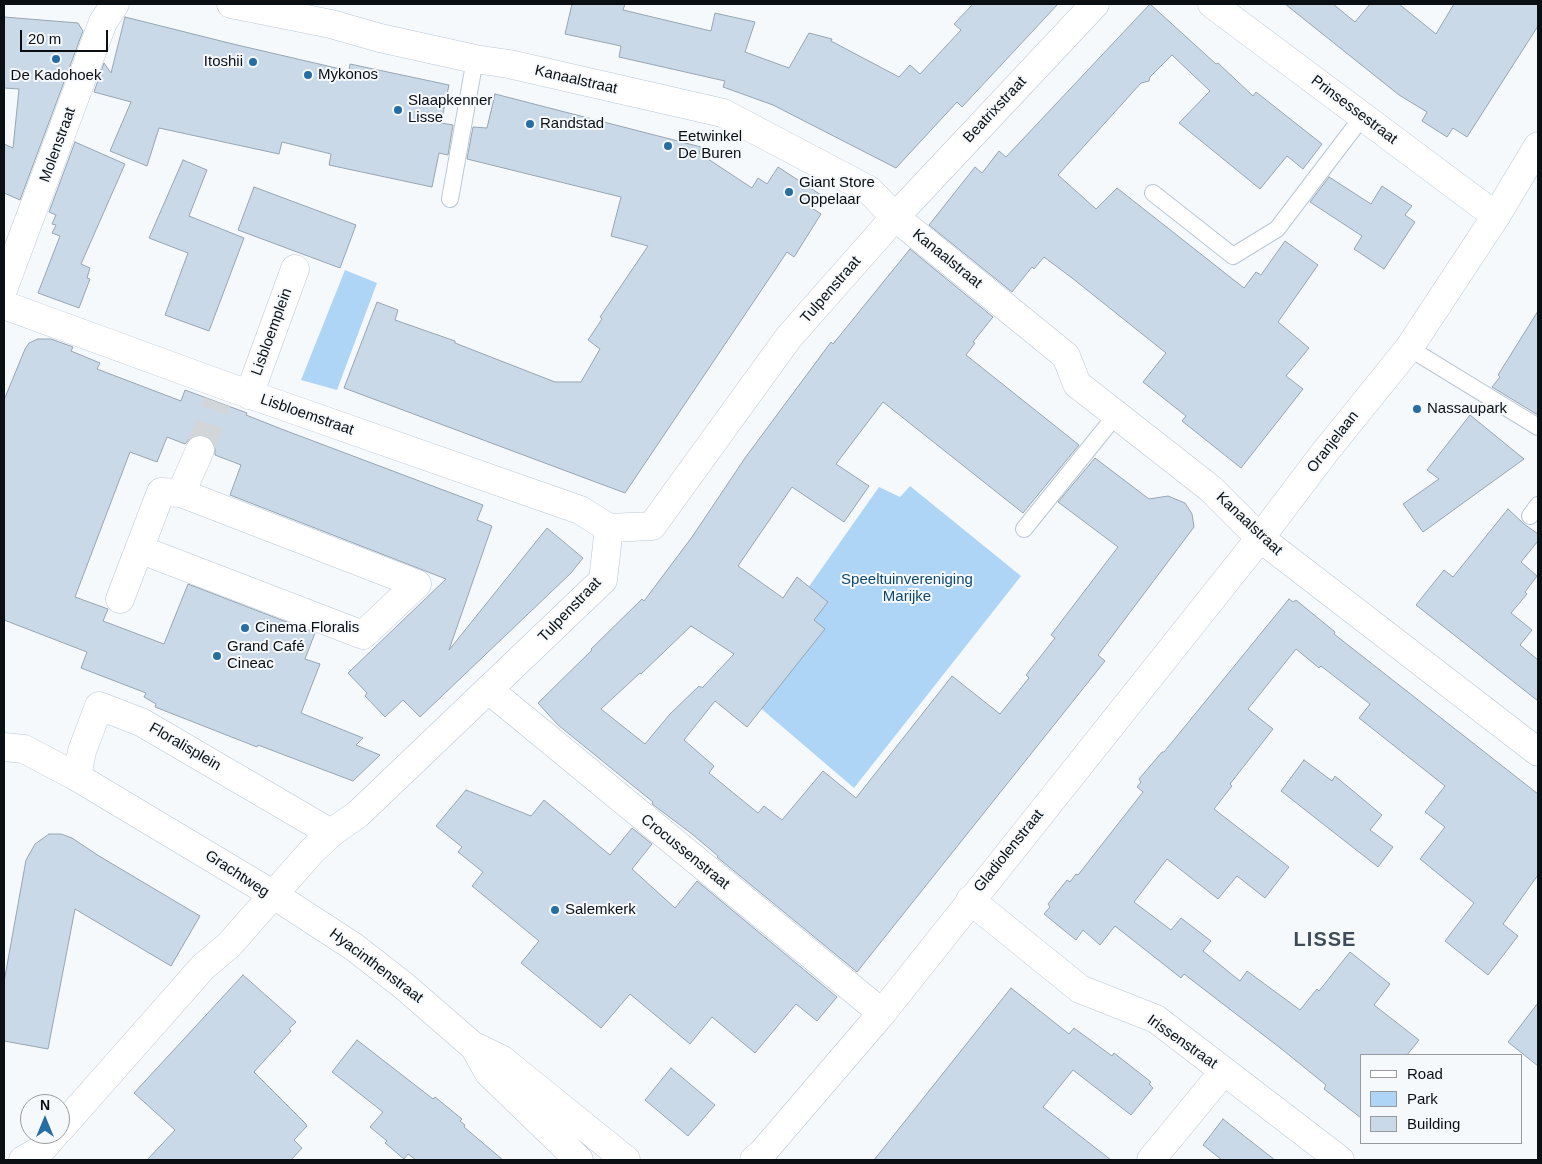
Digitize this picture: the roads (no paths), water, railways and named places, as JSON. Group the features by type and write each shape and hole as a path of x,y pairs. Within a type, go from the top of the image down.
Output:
{"street":[{"name":"Molenstraat","path":"4,287 103,22 115,4"},
{"name":"Kanaalstraat","path":"231,4 333,14 380,38 475,59 509,64 723,113 869,190 895,217 1066,356 1077,384 1211,489 1260,538 1538,752"},
{"name":"Beatrixstraat","path":"895,217 1096,4"},
{"name":"Prinsessestraat","path":"1212,4 1496,216"},
{"name":"Oranjelaan","path":"1260,538 1325,452 1409,348 1496,216 1538,146"},
{"name":"Tulpenstraat","path":"274,895 312,851 331,833 358,814 603,580 609,528 652,526 789,337 895,217"},
{"name":"Lisbloemplein","path":"249,395 295,268"},
{"name":"Lisbloemstraat","path":"4,304 220,394 249,395 580,510 609,528"},
{"path":"181,493 200,450"},
{"path":"120,599 139,549 161,492 181,493 417,584 363,634 139,549"},
{"name":"Gladiolenstraat","path":"754,1160 882,1013 970,900 1260,538"},
{"name":"Crocussenstraat","path":"490,690 882,1013"},
{"name":"Floralisplein","path":"77,777 82,751 100,706 141,722 331,833"},
{"name":"Grachtweg","path":"4,747 24,749 77,777 274,895 230,945 203,967 70,1118"},
{"name":"Hyacinthenstraat","path":"274,895 354,947 404,986 472,1044 501,1059 626,1160"},
{"name":"Irissenstraat","path":"970,900 1080,989 1156,1019 1340,1160"},
{"name":"Hyacinthenstraat","path":"472,1044 490,1073 580,1160"},
{"path":"1152,1160 1224,1071"},
{"path":"24,1160 42,1149 46,1144"}],"lane":[{"path":"450,199 475,59"},
{"path":"1153,193 1233,256 1277,229 1363,116"},
{"path":"1409,348 1538,427"},
{"path":"1024,529 1116,415"}],"tunnel":[{"path":"200,450 217,402"}],"place":[{"name":"De Kadohoek","path":"56,59"},
{"name":"Itoshii","path":"253,62"},
{"name":"Mykonos","path":"308,75"},
{"name":"Slaapkenner Lisse","path":"398,110"},
{"name":"Randstad","path":"530,124"},
{"name":"Eetwinkel De Buren","path":"668,146"},
{"name":"Giant Store Oppelaar","path":"789,192"},
{"name":"Nassaupark","path":"1417,409"},
{"name":"Cinema Floralis","path":"245,628"},
{"name":"Grand Café Cineac","path":"217,656"},
{"name":"Salemkerk","path":"555,910"}],"district":[{"name":"LISSE","path":"1325,940"}],"park label":[{"name":"Speeltuinvereniging Marijke","path":"907,588"}]}
